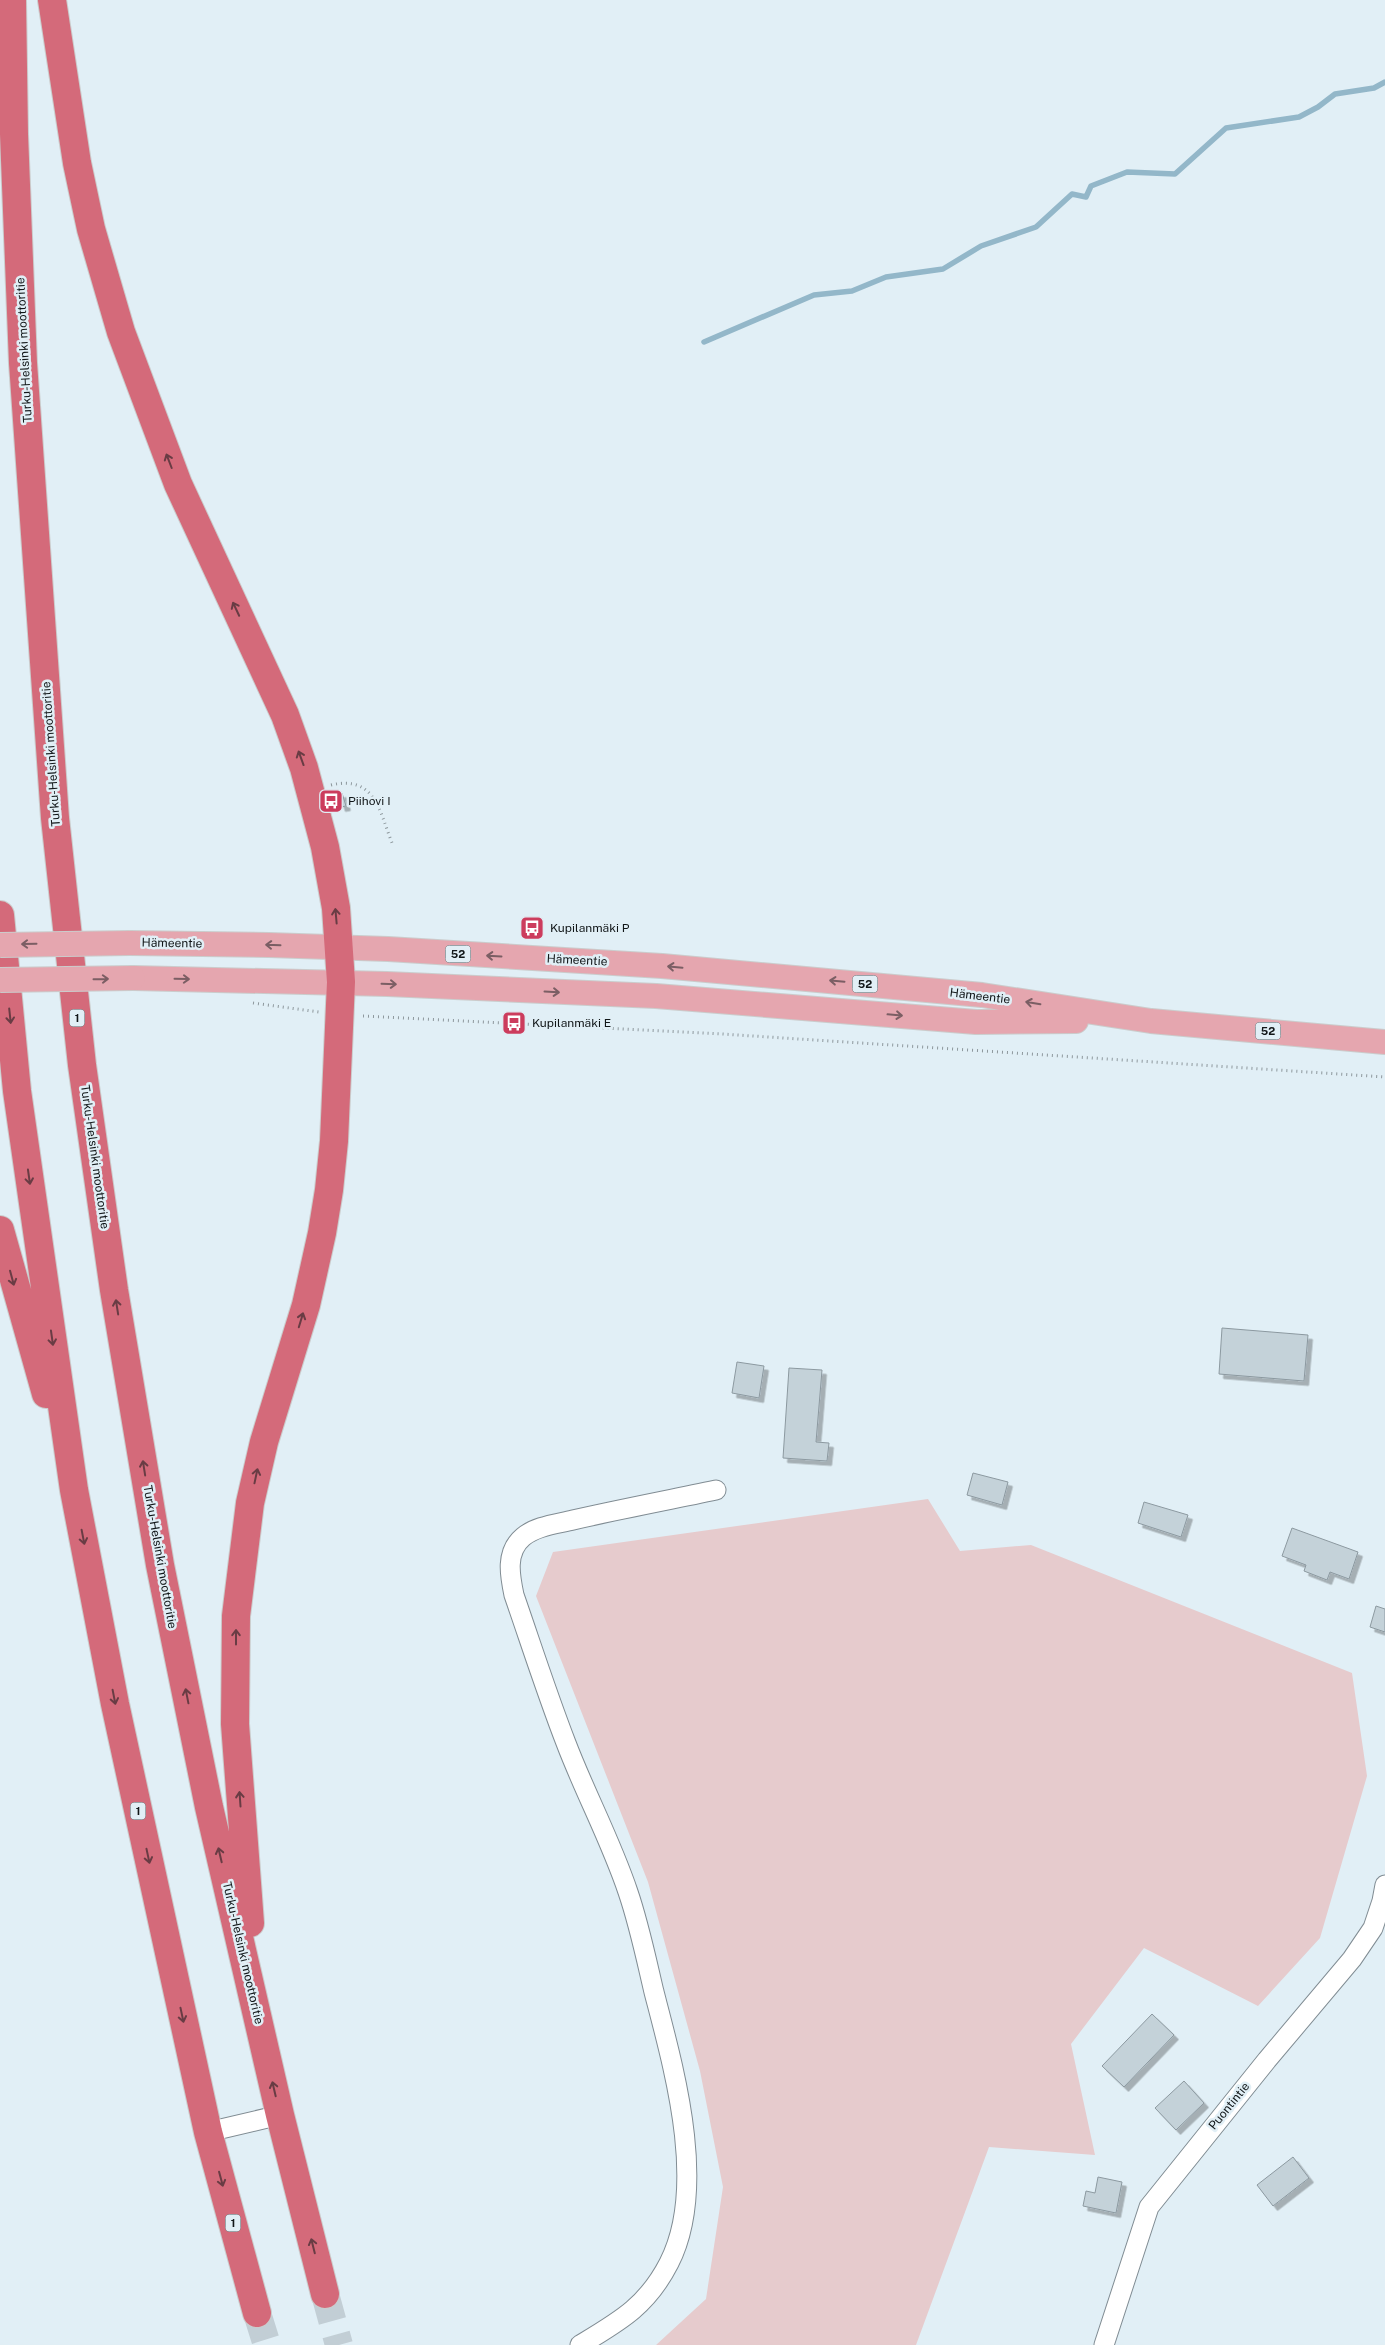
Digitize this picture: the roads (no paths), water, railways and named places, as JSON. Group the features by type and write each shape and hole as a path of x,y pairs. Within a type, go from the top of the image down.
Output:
{"highway":[{"name":"Turku-Helsinki moottoritie","path":"12,0 14,124 23,364 55,818 82,1065 114,1290 160,1565 209,1807 280,2116 326,2294"},
{"path":"52,0 77,163 91,229 121,332 178,484 285,715 304,768 325,847 336,908 341,982 334,1141 322,1233 306,1304 264,1442 250,1503 236,1616 235,1724 259,2022"},
{"name":"1","path":"0,915 17,1091 74,1490 115,1704 208,2132 257,2313"},
{"path":"0,1230 74,1490"}],"main road":[{"name":"Hämeentie","path":"0,944 130,943 339,947 662,966 982,995 1151,1021 1385,1042"},
{"name":"Hämeentie","path":"0,980 133,978 341,982 656,996 976,1022 1151,1021"}],"street":[{"path":"580,2345 630,2314 647,2297 670,2262 679,2237 685,2209 687,2184 685,2151 680,2100 672,2063 630,1900 566,1744 514,1595 509,1575 510,1562 519,1542 533,1531 588,1516 716,1490"},
{"name":"Puontintie","path":"1104,2345 1150,2207 1267,2060 1352,1959 1373,1928 1385,1885"},
{"path":"208,2132 280,2116"}],"waterway":[{"path":"704,342 814,295 852,291 886,277 943,269 981,246 1036,227 1072,194 1086,197 1091,186 1127,172 1175,174 1226,128 1299,117 1318,107 1335,94 1374,88 1385,82"}],"tunnel":[{"path":"325,2294 339,2345"},
{"path":"257,2313 267,2345"}],"place":[{"name":"Piihovi I","path":"331,801"},
{"name":"Kupilanmäki P","path":"532,928"},
{"name":"Kupilanmäki E","path":"514,1023"}]}
